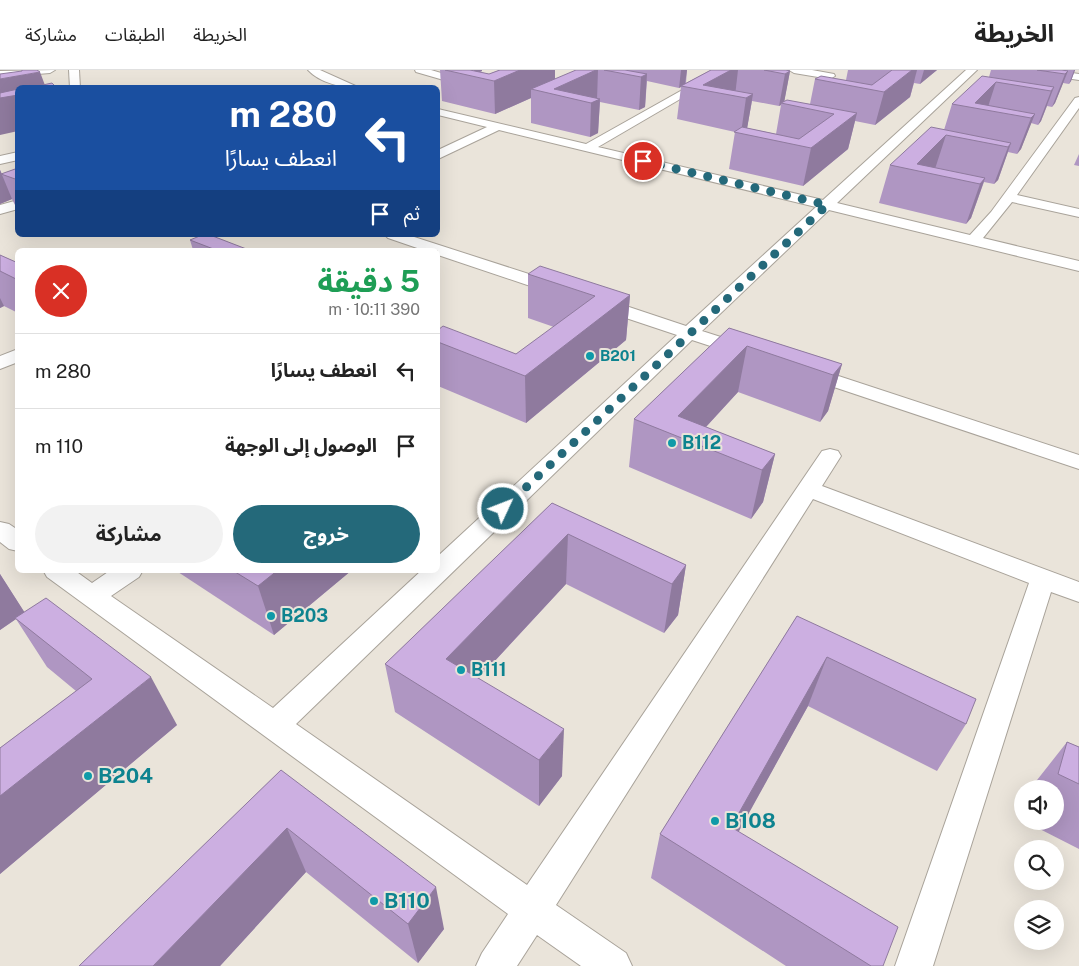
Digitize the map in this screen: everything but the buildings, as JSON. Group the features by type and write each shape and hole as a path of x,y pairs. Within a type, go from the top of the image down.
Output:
{"street":[{"path":"0,74 50,70"},
{"path":"74,70 76,85"},
{"path":"313,70 347,85"},
{"path":"420,70 454,80"},
{"path":"587,148 725,70"},
{"path":"794,70 830,76"},
{"path":"440,569 972,70"},
{"path":"1031,70 1079,77"},
{"path":"1058,70 1079,73"},
{"path":"323,76 348,72"},
{"path":"973,241 1073,119 1079,100"},
{"path":"440,112 1079,266"},
{"path":"440,154 499,126"},
{"path":"0,160 15,157"},
{"path":"1008,197 1079,213"},
{"path":"0,210 15,205"},
{"path":"397,237 422,248"},
{"path":"444,258 575,295 764,358"},
{"path":"0,363 15,356"},
{"path":"792,367 1079,462"},
{"path":"495,966 830,456"},
{"path":"808,489 1079,592"},
{"path":"0,530 15,541"},
{"path":"60,573 613,966"},
{"path":"92,596 126,573"},
{"path":"274,726 436,573"},
{"path":"914,966 1042,578"}],"place":[{"name":"B201","path":"590,356"},
{"name":"B112","path":"672,443"},
{"name":"B203","path":"271,616"},
{"name":"B111","path":"461,670"},
{"name":"B204","path":"88,776"},
{"name":"B108","path":"715,821"},
{"name":"B110","path":"374,901"}],"route":[{"path":"503,509 827,205 643,161"}]}
